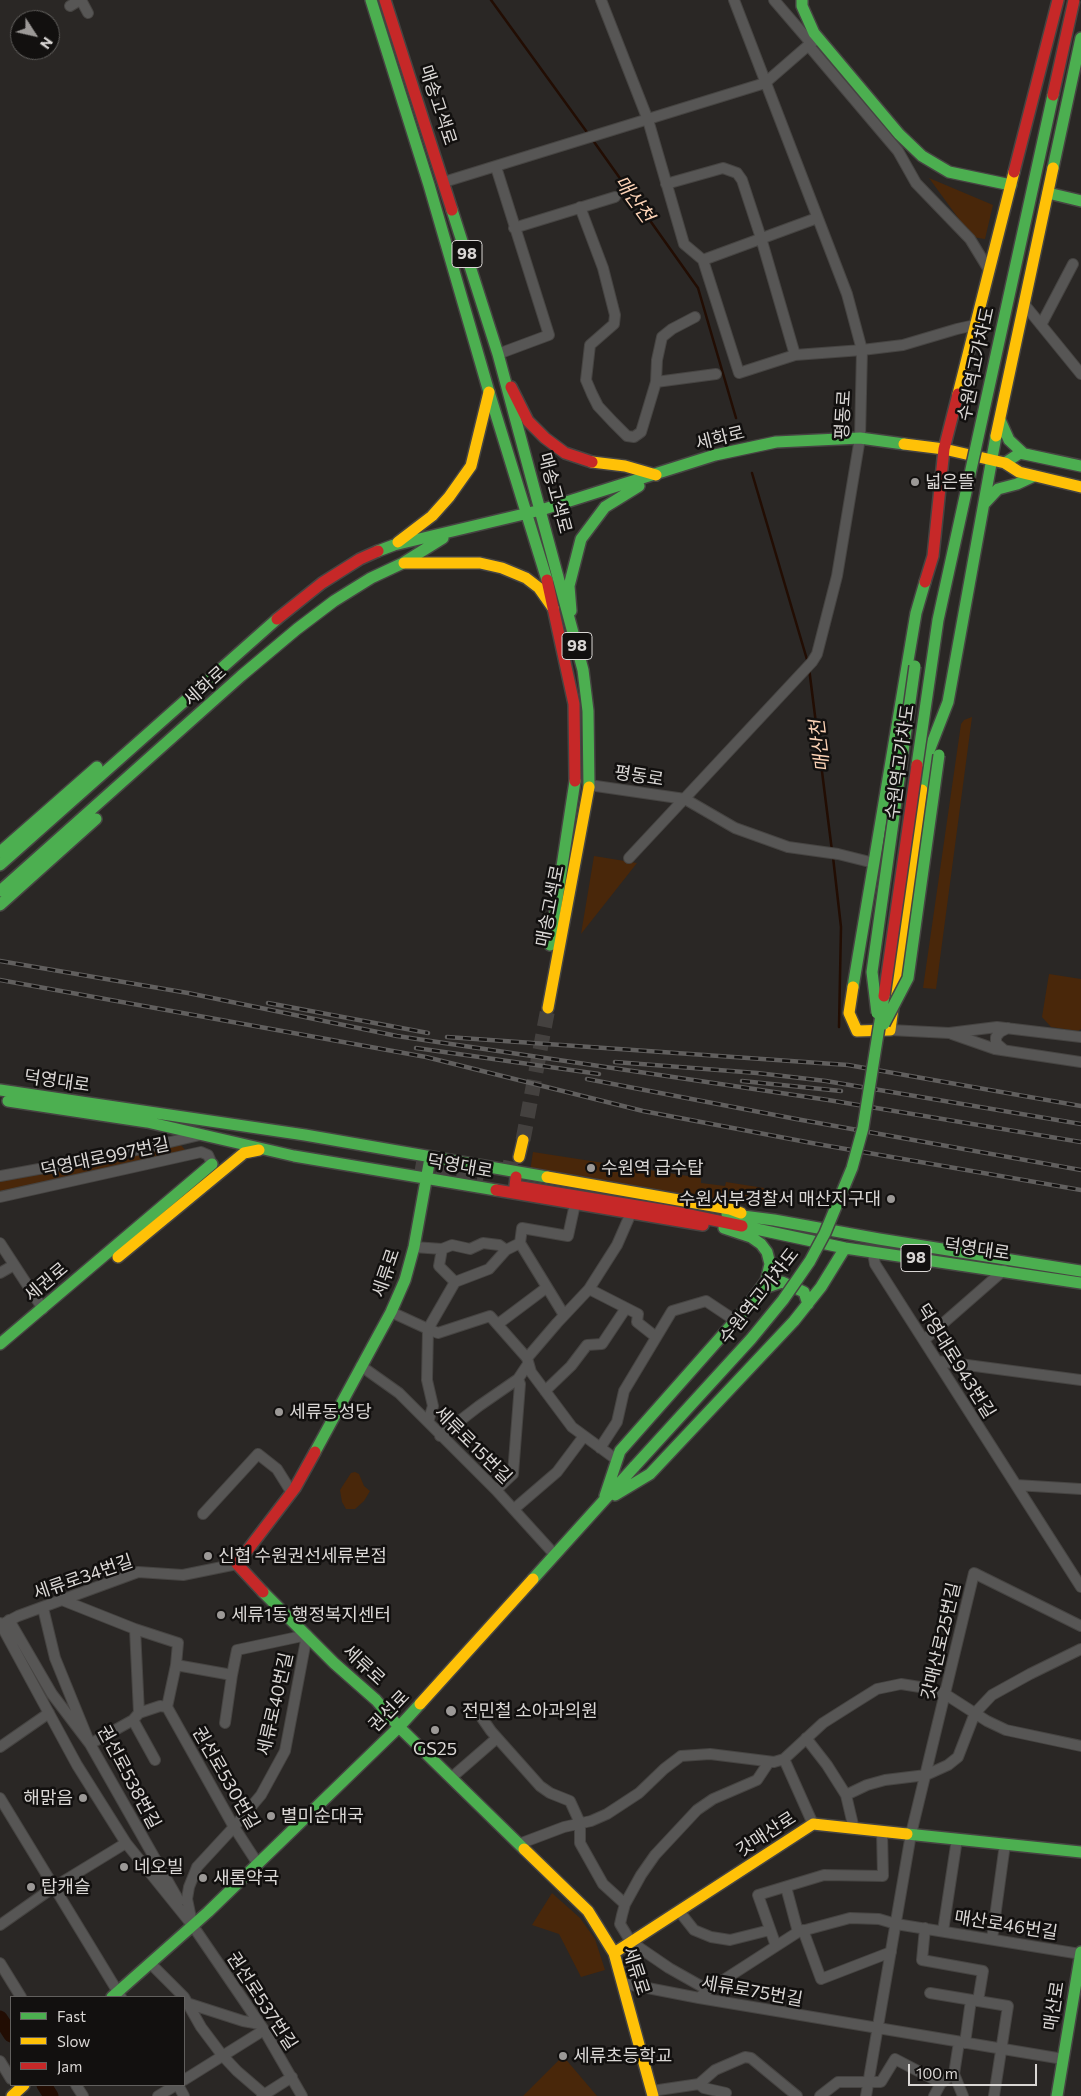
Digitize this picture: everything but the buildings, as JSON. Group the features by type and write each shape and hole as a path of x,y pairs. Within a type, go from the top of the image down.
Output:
{"main road":[{"name":"매송고색로","path":"371,0 429,185 489,392 528,514 551,594 574,704 575,784 544,1008 589,785 588,711 583,670 498,354 385,0"},
{"path":"802,0 802,6 814,33 813,42 922,156 948,172 1011,185"},
{"path":"885,1031 872,972 915,666 933,556 944,449 1058,0"},
{"name":"수원역고가차도","path":"635,1466 751,1339 783,1300 810,1261 836,1208 852,1168 885,1031 938,620 1074,0"},
{"path":"885,1031 908,978 939,755 991,459 1081,38"},
{"path":"1048,193 1081,201"},
{"path":"502,370 528,421 545,438 565,452 588,461 625,466 657,475"},
{"path":"394,545 432,516 449,497 470,466 489,392"},
{"path":"1000,420 1008,440 1024,454"},
{"name":"세화로","path":"0,865 288,609 322,583 360,559 394,545 528,514 657,475 715,455 776,442 860,438 944,449 991,459 1005,463 1019,472 1079,487"},
{"path":"1005,463 1020,453 1081,466"},
{"path":"572,627 569,586 581,539 605,507 657,475"},
{"path":"983,504 998,489 1017,484 1034,476"},
{"name":"세화로","path":"0,891 241,676 334,601 371,578 403,563 452,532"},
{"path":"885,1031 857,1031 849,1013 916,613 933,556"},
{"path":"403,563 480,563 502,568 526,578 539,588 553,608"},
{"path":"0,905 176,746 241,676"},
{"path":"885,1031 927,756 948,702"},
{"path":"0,852 110,756 150,733"},
{"name":"덕영대로","path":"0,1090 166,1121 284,1140 415,1166 204,1134"},
{"name":"덕영대로","path":"0,1100 166,1121 305,1135 430,1158 482,1177 575,1204 723,1228 752,1223"},
{"name":"덕영대로","path":"166,1121 204,1134 294,1156 425,1178 482,1177 730,1209 752,1223 845,1248 1004,1270 1081,1283"},
{"path":"516,1156 518,1139"},
{"path":"95,1270 244,1153 262,1149"},
{"name":"세류로","path":"430,1158 414,1247 405,1280 391,1312 292,1493 236,1564 334,1663 376,1700 399,1727 588,1911 614,1953 653,2094"},
{"path":"95,1270 212,1164"},
{"name":"덕영대로","path":"482,1177 512,1181 671,1212 1081,1271"},
{"path":"603,1502 620,1451 736,1321 761,1289 769,1273 770,1264 767,1252 761,1244 751,1237 723,1228"},
{"path":"603,1502 650,1474 794,1321 808,1304 845,1248"},
{"name":"세권로","path":"0,1344 95,1270"},
{"path":"761,1289 782,1282 804,1292 808,1304"},
{"name":"권선로","path":"117,1995 150,1962 193,1926 399,1727 635,1466"},
{"name":"갓매산로","path":"614,1953 813,1824 1081,1852"},
{"name":"매산로","path":"1057,2096 1081,1953"}],"street":[{"path":"70,6 80,0 88,13"},
{"path":"601,0 648,120 684,244 703,260 739,374 795,355 903,345 975,325"},
{"name":"평동로","path":"629,858 812,662 817,654 837,576 860,438 862,350 847,294 734,0"},
{"path":"774,0 813,42 898,151 916,183 970,239 989,270"},
{"path":"444,182 765,84 813,42"},
{"path":"496,166 549,335 498,354"},
{"path":"666,184 723,168 731,169 737,173 742,180 761,238 795,355"},
{"path":"514,228 615,197"},
{"path":"580,207 603,268 615,315 614,324 590,345 586,380 598,406 627,436 634,437 641,432 656,382 657,360 662,338 672,329 695,318"},
{"path":"703,260 818,218"},
{"path":"1041,325 1073,264"},
{"path":"1024,304 1081,374"},
{"path":"656,382 716,374"},
{"name":"평동로","path":"589,785 685,799"},
{"path":"685,799 735,828 788,847 838,854 874,863"},
{"path":"885,1031 949,1033 997,1027 1081,1037"},
{"path":"1004,1050 996,1043 996,1037 1008,1028"},
{"path":"949,1033 1004,1050 1081,1062"},
{"path":"0,1176 115,1154 204,1134"},
{"name":"덕영대로997번길","path":"0,1197 200,1152 208,1155 212,1164"},
{"path":"564,1315 520,1243 522,1228 568,1236 575,1204"},
{"path":"440,1436 478,1406 518,1379 527,1361 564,1315 589,1289 616,1244 631,1213"},
{"path":"0,1243 43,1309"},
{"path":"414,1247 442,1249 452,1245 470,1249 483,1243 499,1245 506,1250"},
{"path":"428,1422 433,1406 427,1380 428,1329 455,1282 489,1269 506,1250 520,1243"},
{"path":"442,1249 440,1266 455,1282"},
{"name":"덕영대로943번길","path":"873,1253 874,1264 1081,1587"},
{"path":"0,1273 14,1264"},
{"path":"924,1340 1004,1270"},
{"path":"498,1324 546,1288"},
{"path":"589,1289 638,1314 637,1322 656,1337"},
{"path":"600,1448 617,1422 624,1391 672,1311 706,1301 736,1321"},
{"path":"545,1391 571,1366 587,1345 602,1344 626,1308"},
{"path":"391,1312 438,1333 490,1316 527,1361 531,1372 572,1428 617,1460"},
{"path":"937,1361 1081,1380"},
{"name":"세류로15번길","path":"361,1366 399,1393 496,1490 555,1554"},
{"path":"496,1490 513,1474 520,1384 518,1379"},
{"path":"514,1509 557,1472 584,1436"},
{"path":"203,1514 258,1454 278,1469 292,1493"},
{"path":"1016,1485 1081,1489"},
{"name":"세류로34번길","path":"3,1623 138,1572 183,1576 236,1564"},
{"name":"갓매산로25번길","path":"866,2096 911,1834 974,1573 1081,1626"},
{"path":"3,1623 52,1694 90,1744 136,1716 160,1706 167,1707 176,1665 178,1642 135,1629 62,1600"},
{"name":"권선로538번길","path":"43,1608 55,1658 90,1744 193,1926"},
{"path":"3,1623 77,1764 126,1843 193,1926"},
{"path":"135,1629 136,1716 155,1760"},
{"path":"225,1723 237,1650 307,1635"},
{"name":"세류로40번길","path":"193,1926 187,1899 189,1887 197,1866 261,1795 285,1750 307,1635"},
{"path":"846,1795 867,1785 885,1780 926,1775 948,1765 958,1757 975,1713 992,1695 1081,1649"},
{"path":"176,1665 232,1675"},
{"path":"519,1844 564,1827 591,1821 618,1808 639,1793 664,1768 681,1756 710,1754 769,1762 784,1760 823,1723 877,1689 901,1684 920,1686 945,1694 1006,1730 1081,1746"},
{"name":"권선로530번길","path":"167,1707 234,1827 258,1864"},
{"path":"475,1708 497,1738 540,1786 570,1802 580,1823 580,1842 595,1871 603,1884 625,1904"},
{"path":"0,1747 49,1713"},
{"path":"451,1778 497,1738"},
{"path":"806,1738 827,1765 846,1795 854,1828"},
{"path":"784,1760 813,1824"},
{"path":"708,1990 669,1968 632,1942 620,1924 625,1904 655,1855 697,1810 713,1799 756,1780 769,1762"},
{"path":"0,1798 117,1995"},
{"path":"776,1946 758,1895 824,1875 883,1876 882,1831"},
{"path":"942,1931 957,1840"},
{"path":"0,1925 54,1887 126,1843"},
{"path":"992,1939 1005,1844"},
{"path":"786,1887 821,1980 891,1952"},
{"path":"679,1911 694,1930 711,1937 730,1940 770,1930"},
{"name":"매산로46번길","path":"699,1998 708,1990 801,1931 850,1918 879,1919 896,1924 1081,1953"},
{"name":"권선로537번길","path":"193,1926 262,2027 302,2096"},
{"path":"925,1928 922,1960 983,1971 954,2074 962,2096"},
{"path":"150,1962 182,1996"},
{"path":"0,1964 21,1996"},
{"name":"세류로75번길","path":"622,1983 699,1998 1063,2059"},
{"path":"930,1993 1008,2006 994,2096"},
{"path":"185,1999 262,2027"},
{"path":"185,1999 201,2027 222,2055 264,2095 292,2078"},
{"path":"185,2079 262,2027"},
{"path":"703,2089 715,2070 745,2057 751,2058 797,2096"},
{"path":"820,2096 838,2082 881,2082 895,2059 941,2083"},
{"path":"0,2061 10,2077"},
{"path":"934,2096 941,2083 954,2074"},
{"path":"158,2096 175,2086"},
{"path":"653,2094 703,2089 726,2093"}],"shaded area":[{"path":"929,178 993,205 985,239 972,237"},
{"path":"972,717 936,989 923,988 961,724 964,720"},
{"path":"594,856 637,863 581,934"},
{"path":"1049,974 1081,979 1081,1029 1078,1031 1051,1027 1042,1017"},
{"path":"179,1143 186,1151 0,1193 0,1181"},
{"path":"533,1152 701,1178 701,1183 725,1186 726,1182 764,1188 761,1206 530,1171"},
{"path":"351,1473 359,1474 364,1486 370,1491 364,1501 355,1509 346,1509 342,1502 340,1490"},
{"path":"552,1893 580,1918 595,1939 605,1970 581,1977 559,1934 532,1925"},
{"path":"563,2056 597,2096 523,2096"}],"waterway":[{"name":"매산천","path":"491,0 589,135"},
{"name":"매산천","path":"592,139 698,288 736,418"},
{"name":"매산천","path":"752,473 808,663"},
{"name":"매산천","path":"809,668 832,851"},
{"name":"매산천","path":"833,857 841,927 839,1027"},
{"path":"0,2018 10,2033"},
{"path":"45,2086 51,2096"}],"tunnel":[{"path":"523,1140 548,1008"},
{"path":"508,1176 512,1155"},
{"path":"415,1168 483,1180"}],"railway":[{"path":"0,961 188,993 397,1036 828,1100 1081,1142"},
{"path":"0,980 426,1057 643,1111 817,1144 1081,1190"},
{"path":"268,1003 428,1033"},
{"path":"447,1037 848,1065 1081,1106"},
{"path":"416,1048 599,1074"},
{"path":"615,1062 757,1073 826,1081 1081,1124"},
{"path":"587,1079 1081,1170"},
{"path":"742,1081 841,1091"}],"traffic: fast":[{"path":"371,0 429,185 489,392 547,580"},
{"path":"802,0 802,6 814,33 899,134 922,156 949,172 1011,185"},
{"path":"1053,168 1081,38"},
{"path":"917,765 938,620 1053,95"},
{"path":"1048,193 1081,201"},
{"path":"452,210 498,354 583,670 588,711 589,787"},
{"path":"1000,420 1009,440 1024,454"},
{"path":"922,790 927,756 948,702 996,436"},
{"path":"378,551 394,545 541,510 715,455 776,442 860,438 904,444"},
{"path":"1005,463 1020,453 1081,466"},
{"path":"984,504 998,489 1017,484 1034,476"},
{"path":"571,611 569,586 581,539 605,507 639,486"},
{"path":"0,891 241,676 297,629 334,601 371,578 403,563 443,538"},
{"path":"853,987 916,613 925,582"},
{"path":"0,865 277,619"},
{"path":"877,1013 872,972 915,666"},
{"path":"884,1024 908,978 939,755"},
{"path":"0,852 97,767"},
{"path":"550,945 575,781"},
{"path":"0,905 96,819"},
{"path":"635,1466 751,1339 783,1300 810,1261 825,1233 852,1168 863,1128 884,996"},
{"path":"0,1090 305,1135 547,1177"},
{"path":"8,1101 147,1122 294,1156 496,1190"},
{"path":"315,1452 391,1312 405,1280 414,1247 430,1158"},
{"path":"0,1344 212,1164"},
{"path":"727,1214 774,1220 879,1239 1081,1271"},
{"path":"742,1226 845,1248 1081,1283"},
{"path":"605,1496 620,1451 743,1312 766,1281 770,1264 767,1252 761,1244 751,1237 724,1228"},
{"path":"615,1495 650,1474 794,1321 821,1287 845,1248"},
{"path":"761,1289 782,1282 804,1292 808,1304"},
{"path":"533,1579 635,1466"},
{"path":"263,1592 334,1663 376,1700 399,1727 524,1849"},
{"path":"113,1996 208,1912 399,1727 420,1704"},
{"path":"907,1834 1081,1852"},
{"path":"1057,2096 1081,1952"}],"traffic: slow":[{"path":"996,436 1053,168"},
{"path":"958,394 1014,172"},
{"path":"398,542 432,516 449,497 471,466 489,392"},
{"path":"904,444 944,449 1005,463 1019,472 1081,487"},
{"path":"592,462 625,466 656,475"},
{"path":"404,563 480,563 502,568 526,578 539,588 553,608"},
{"path":"548,1008 589,787"},
{"path":"853,987 849,1013 857,1031 890,1030 922,790"},
{"path":"519,1157 523,1140"},
{"path":"118,1257 244,1153 259,1150"},
{"path":"547,1177 730,1209 741,1213"},
{"path":"420,1704 533,1579"},
{"path":"614,1953 813,1824 907,1834"},
{"path":"524,1849 588,1911 614,1953 653,2096"},
{"path":"12,2096 23,2086"}],"traffic: jam":[{"path":"385,0 452,210"},
{"path":"1014,172 1058,0"},
{"path":"1053,95 1074,0"},
{"path":"511,387 528,421 545,438 565,453 592,462"},
{"path":"925,582 933,556 944,449 958,394"},
{"path":"277,619 322,583 360,559 378,551"},
{"path":"547,580 574,704 575,781"},
{"path":"884,996 917,765"},
{"path":"516,1177 515,1186 680,1213 742,1226"},
{"path":"496,1190 703,1225"},
{"path":"263,1592 237,1564 295,1488 315,1452"}],"place":[{"name":"넓은뜰","path":"915,482"},
{"name":"수원역 급수탑","path":"591,1168"},
{"name":"수원서부경찰서 매산지구대","path":"891,1199"},
{"name":"세류동성당","path":"279,1412"},
{"name":"신협 수원권선세류본점","path":"208,1556"},
{"name":"세류1동 행정복지센터","path":"221,1615"},
{"name":"전민철 소아과의원","path":"451,1711"},
{"name":"GS25","path":"435,1730"},
{"name":"해맑음","path":"83,1798"},
{"name":"별미순대국","path":"271,1816"},
{"name":"네오빌","path":"124,1867"},
{"name":"새롬약국","path":"203,1878"},
{"name":"탑캐슬","path":"31,1887"},
{"name":"세류초등학교","path":"563,2056"}]}
